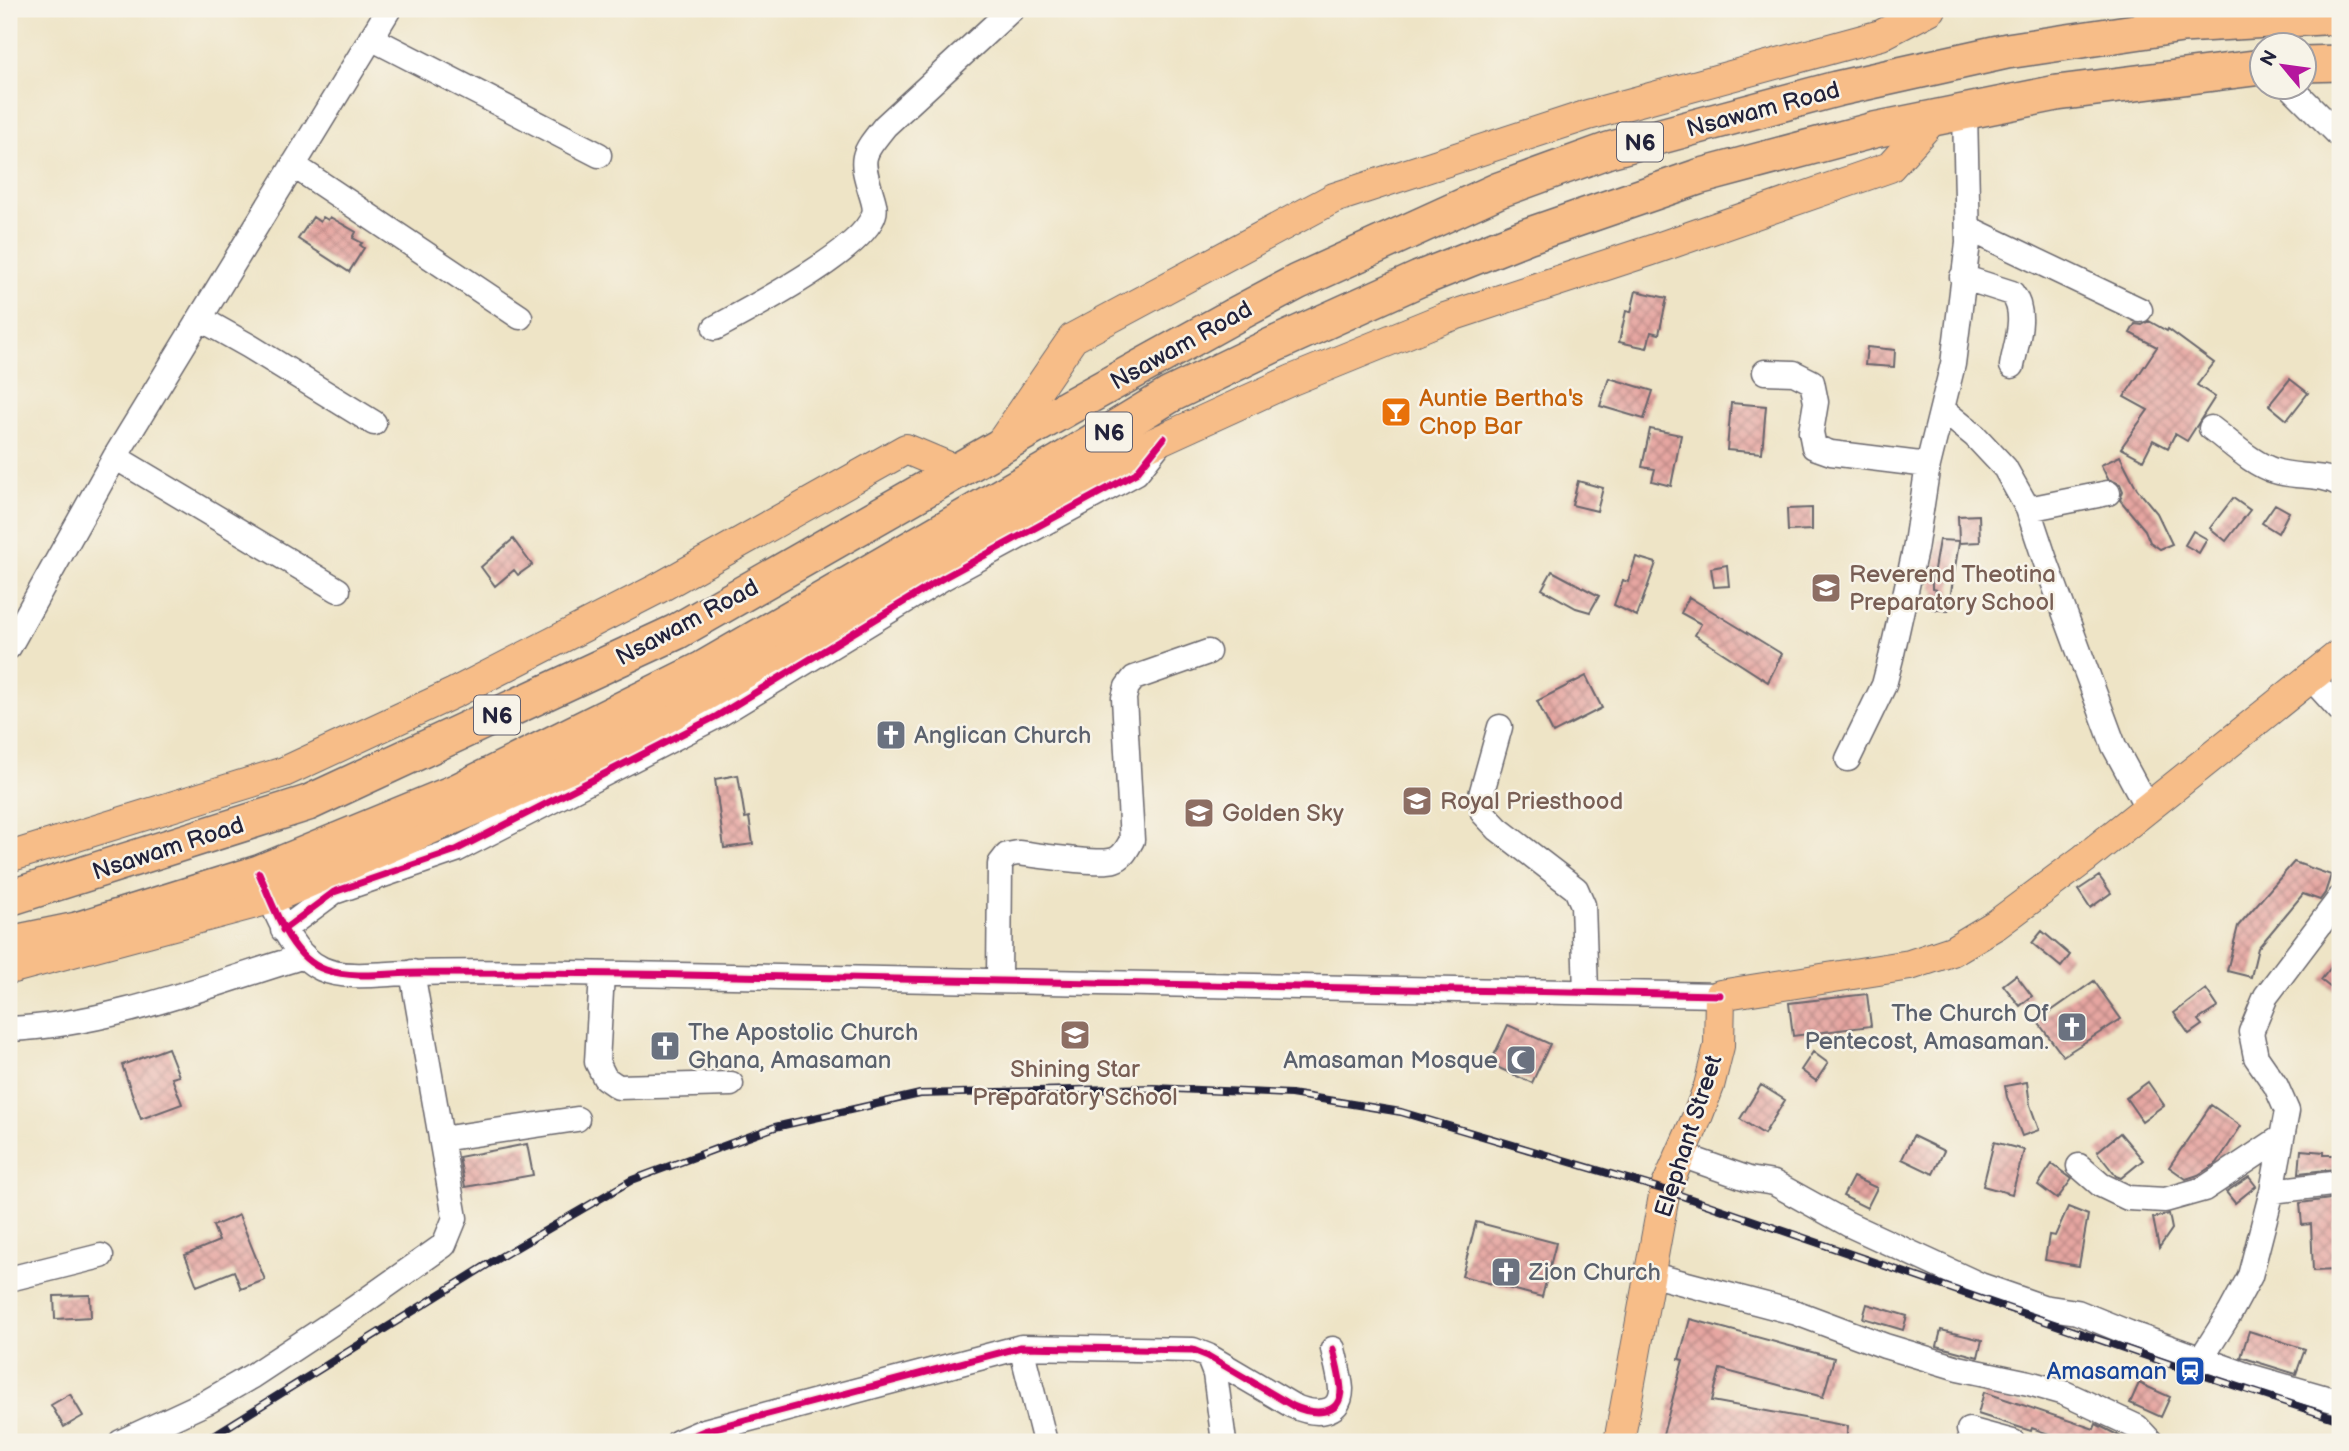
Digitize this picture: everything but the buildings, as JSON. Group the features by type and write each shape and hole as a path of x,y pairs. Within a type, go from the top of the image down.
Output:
{"highway":[{"name":"Nsawam Road","path":"9,898 308,803 676,632 998,447 1297,282 1499,190 1609,150 1836,89 2007,51 2182,25 2340,16"},
{"path":"2318,64 2340,63"},
{"name":"Nsawam Road","path":"9,944 265,886 703,669 1060,462 1170,395 1270,345 1419,279 1527,236 1698,177 1874,130 2057,93 2248,69"}],"main road":[{"path":"998,447 1073,338 1334,198 1588,115 1881,35 1931,9"},
{"path":"9,969 265,886 605,753 1123,457 1292,380 1442,319 1649,251 1890,167 1950,115"},
{"path":"9,857 284,772 454,693 657,589 906,449 958,471"},
{"path":"1720,995 1910,965 1952,951 1997,924 2148,809 2340,654"},
{"name":"Elephant Street","path":"1619,1442 1665,1190 1709,1086 1719,1046 1720,995"}],"street":[{"path":"9,647 115,457 389,9"},
{"path":"715,328 803,279 856,240 869,226 875,211 863,158 869,146 885,126 1012,9"},
{"path":"371,38 599,155"},
{"path":"2306,102 2340,135"},
{"path":"1847,759 1884,685 1915,550 1928,465 1953,364 1968,228 1950,115"},
{"path":"293,165 520,317"},
{"path":"1968,228 2140,310"},
{"path":"1962,276 2012,293 2016,298 2021,316 2012,366"},
{"path":"201,319 374,422"},
{"path":"1765,372 1794,373 1812,382 1816,402 1811,432 1814,447 1831,453 1928,465"},
{"path":"1943,410 1975,436 2004,468 2028,509 2114,746 2148,809"},
{"path":"2211,428 2274,471 2321,477 2340,484"},
{"path":"284,930 334,892 456,850 716,716 943,578 1136,473 1164,438"},
{"path":"115,457 338,590"},
{"path":"2028,509 2108,493"},
{"path":"999,979 1000,864 1007,855 1018,853 1099,861 1114,861 1124,854 1132,840 1124,698 1127,687 1134,678 1208,652"},
{"path":"2310,677 2340,710"},
{"path":"1500,727 1481,795 1483,813 1498,829 1576,889 1583,905 1586,991"},
{"path":"265,886 284,930 304,956 323,970 350,975 412,972 999,979 1720,995"},
{"path":"2201,1359 2250,1276 2272,1191 2287,1111 2276,1086 2256,1057 2251,1032 2266,996 2340,898"},
{"path":"9,1029 45,1028 120,1012 304,956"},
{"path":"121,1442 207,1402 252,1376 444,1245 455,1218 412,972"},
{"path":"602,974 597,1062 605,1078 618,1087 731,1084"},
{"path":"441,1139 578,1119"},
{"path":"2078,1166 2101,1185 2128,1198 2165,1200 2204,1189 2282,1137"},
{"path":"1681,1155 1749,1179 1774,1183 1848,1224 1980,1285 2043,1307 2077,1312 2249,1376 2340,1402"},
{"path":"2272,1191 2340,1183"},
{"path":"9,1279 101,1256"},
{"path":"1648,1274 1797,1313 1885,1346 1958,1368 2029,1382 2064,1393 2137,1427 2151,1442"},
{"path":"1021,1347 1045,1442"},
{"path":"678,1442 704,1431 1021,1347 1193,1350 1293,1406 1316,1413 1331,1410 1338,1402 1341,1390 1333,1349"},
{"path":"1208,1356 1214,1374 1224,1442"},
{"path":"1969,1430 2014,1442"}],"railway":[{"path":"203,1442 495,1260 632,1180 775,1127 920,1094 1153,1088 1291,1094 1401,1112 1665,1190 2340,1420"}],"cycle path":[{"path":"283,930 334,892 456,850 717,716 943,578 1136,473 1164,438"},
{"path":"259,873 284,929 302,955 326,970 350,975 554,973 1720,995"},
{"path":"678,1442 704,1431 1021,1347 1193,1350 1293,1406 1308,1411 1324,1411 1336,1405 1340,1398 1341,1389 1333,1349"}],"place":[{"name":"Auntie Bertha's Chop Bar","path":"1396,412"},
{"name":"Reverend Theotina Preparatory School","path":"1826,588"},
{"name":"Anglican Church","path":"891,735"},
{"name":"Royal Priesthood","path":"1417,801"},
{"name":"Golden Sky","path":"1199,813"},
{"name":"The Church Of Pentecost, Amasaman.","path":"2072,1027"},
{"name":"Shining Star Preparatory School","path":"1075,1035"},
{"name":"The Apostolic Church Ghana, Amasaman","path":"665,1046"},
{"name":"Amasaman Mosque","path":"1521,1060"},
{"name":"Zion Church","path":"1506,1272"},
{"name":"Amasaman","path":"2190,1371"}]}
